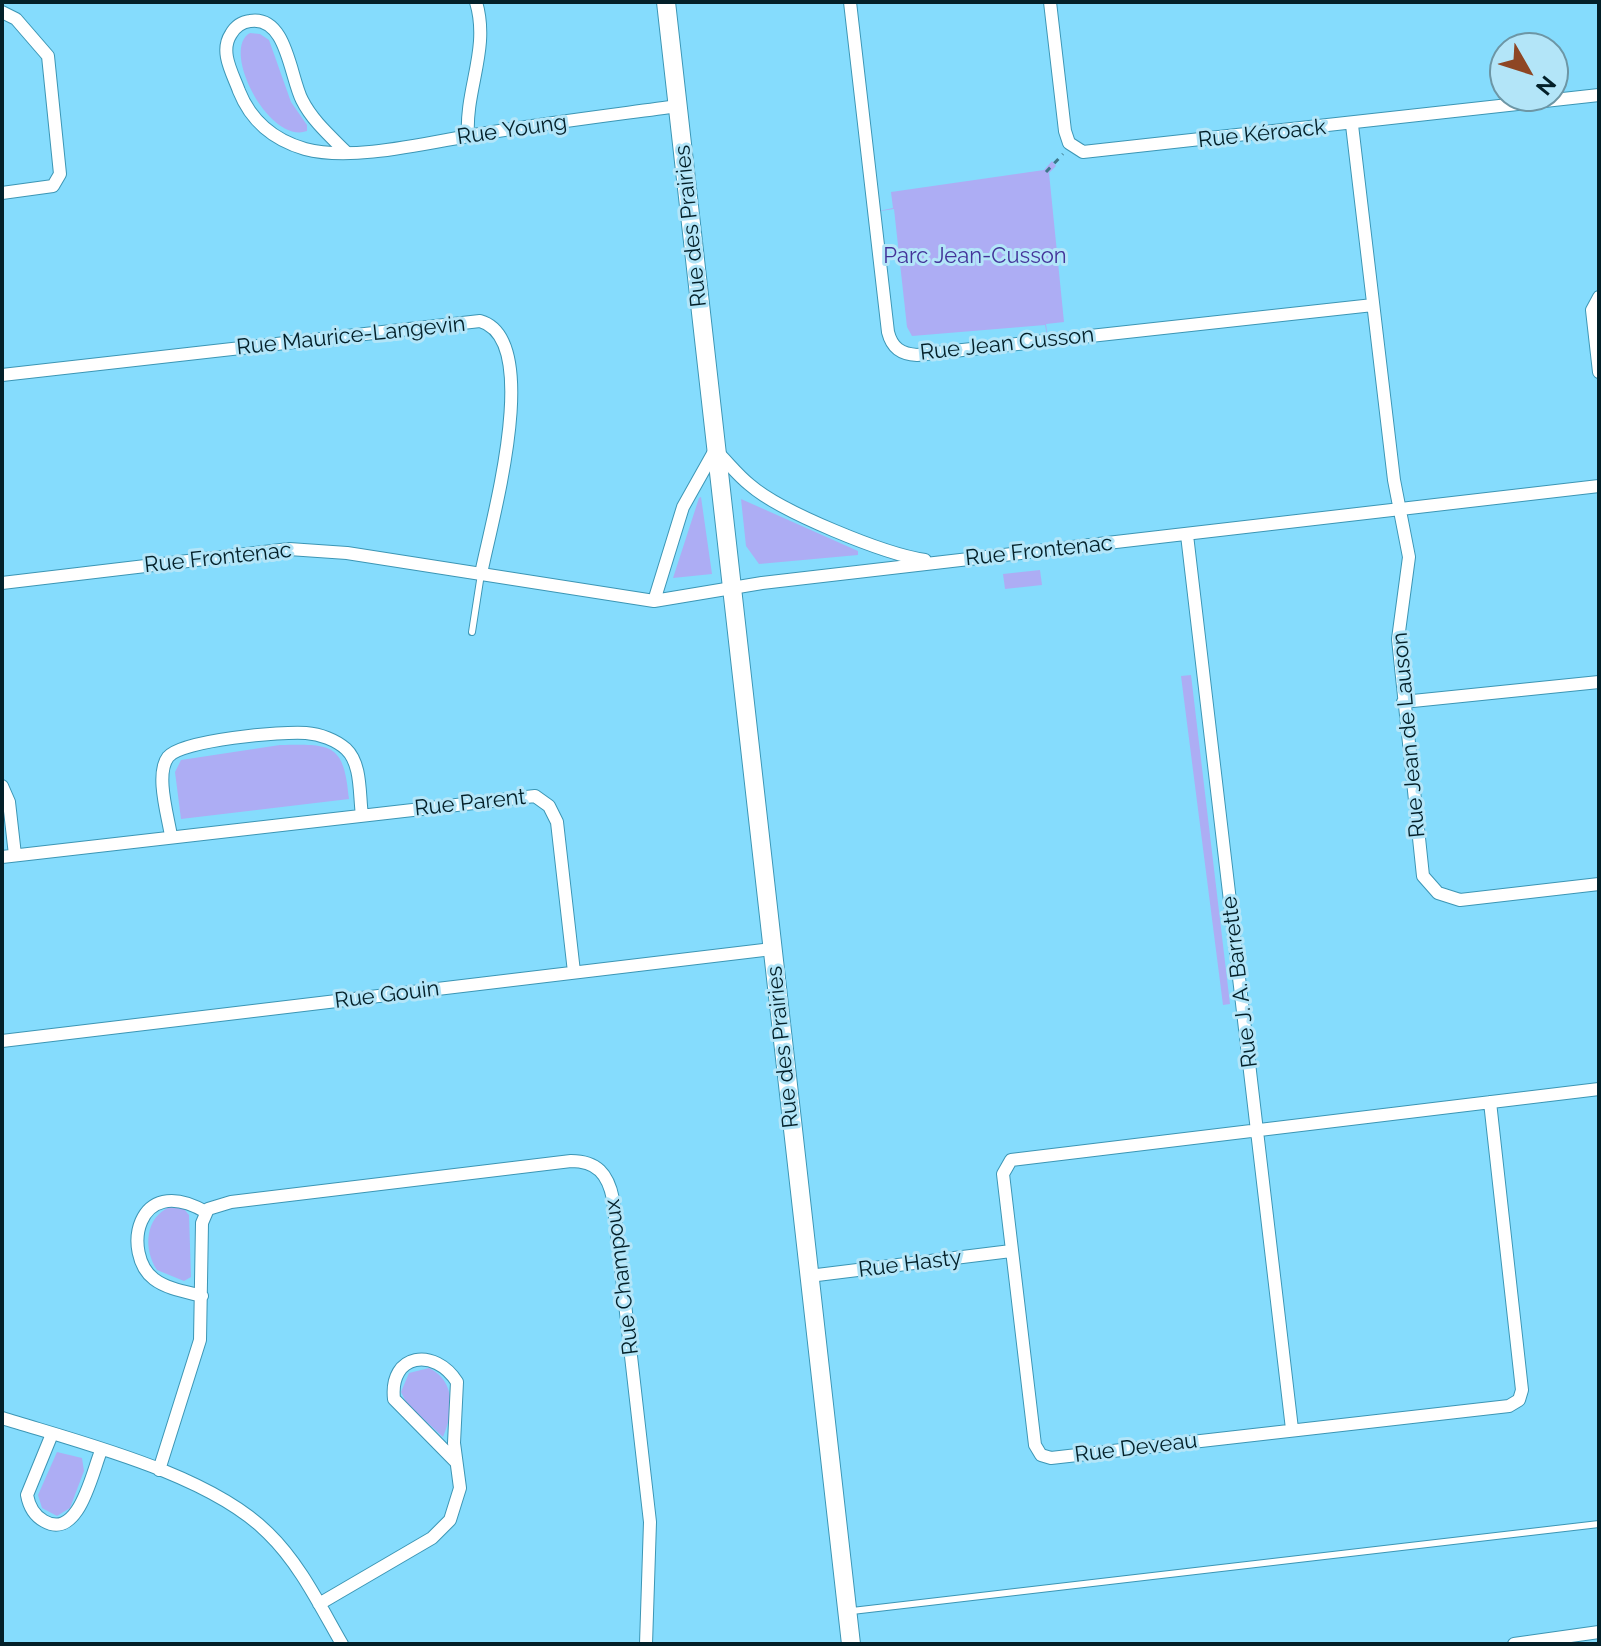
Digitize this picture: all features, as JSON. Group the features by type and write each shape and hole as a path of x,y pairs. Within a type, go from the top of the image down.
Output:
{"main road":[{"name":"Rue des Prairies","path":"666,2 851,1644"}],"street":[{"path":"468,136 466,111 482,41 476,2"},
{"name":"Rue Jean Cusson","path":"850,2 888,332 902,352 917,355 1373,305"},
{"path":"1050,2 1065,131 1071,145"},
{"path":"2,12 16,19 48,56 60,174 53,186 2,193"},
{"name":"Rue Young","path":"345,151 325,132 303,101 278,33 263,21 254,20 237,26 227,41 227,59 254,119 294,145 319,152 345,151 387,149 678,106"},
{"name":"Rue Kéroack","path":"1071,145 1088,152 1352,125 1599,95"},
{"name":"Rue Jean de Lauson","path":"1352,125 1394,480 1409,557 1398,639 1422,870 1433,889 1448,898 1466,900 1599,884"},
{"path":"1599,297 1592,310 1599,372"},
{"name":"Rue Maurice-Langevin","path":"2,375 480,321 488,323 505,340 513,398 481,574"},
{"path":"654,601 683,507 715,450 750,485 768,498 882,549 942,562"},
{"name":"Rue Frontenac","path":"2,583 289,549 347,553 654,601 732,588 942,562 1599,486"},
{"name":"Rue J. A. Barrette","path":"1187,535 1292,1429"},
{"path":"1403,702 1599,682"},
{"path":"171,836 163,769 171,753 189,745 291,733 322,736 347,751 356,768 362,815"},
{"name":"Rue Parent","path":"2,786 9,802 8,856 519,796 540,798 557,822 574,972"},
{"name":"Rue Gouin","path":"2,1041 772,949"},
{"name":"Rue Deveau","path":"1490,1102 1522,1390 1519,1400 1509,1406 1051,1458 1041,1455 1035,1445 1003,1174 1011,1160 1257,1128 1599,1089"},
{"name":"Rue Champoux","path":"206,1212 215,1205 231,1202 571,1161 587,1162 601,1170 613,1199 650,1522 646,1644"},
{"path":"159,1470 197,1358 202,1296 202,1223 206,1212 184,1200 166,1199 148,1210 139,1230 143,1265 152,1278 202,1296"},
{"name":"Rue Hasty","path":"809,1276 1011,1251"},
{"path":"319,1604 443,1529 458,1499 455,1461 457,1382 436,1361 416,1360 407,1364 395,1379 394,1399 455,1461"},
{"path":"2,1418 159,1470 212,1491 249,1516 283,1550 342,1644"},
{"path":"52,1434 27,1495 33,1511 47,1523 63,1524 76,1513 101,1451"},
{"path":"1514,1644 1599,1632"}],"lane":[{"path":"472,632 481,574"},
{"path":"848,1611 1599,1524"}],"path":[{"path":"1046,172 1071,145"}],"green space":[{"path":"250,33 260,34 269,40 291,102 307,125 307,131 292,131 278,124 253,93 241,57 242,42"},
{"name":"Parc Jean-Cusson","path":"1052,161 1056,166 1049,173 1064,322 1046,324 1048,340 1045,325 912,336 907,327 894,209 874,212 893,208 891,192 1044,170"},
{"path":"699,498 712,574 673,578"},
{"path":"741,499 858,551 858,555 759,564 746,546"},
{"path":"1040,570 1042,585 1005,589 1003,574"},
{"path":"1191,675 1230,1004 1223,1005 1181,676"},
{"path":"280,745 312,745 332,751 343,767 349,799 181,819 175,772 181,760"},
{"path":"170,1207 184,1209 189,1215 191,1277 184,1281 157,1270 148,1243 155,1218"},
{"path":"429,1368 444,1381 450,1398 451,1408 443,1437 407,1404 401,1392 409,1373"},
{"path":"57,1452 82,1458 84,1471 70,1508 57,1516 42,1508 38,1495"}]}
